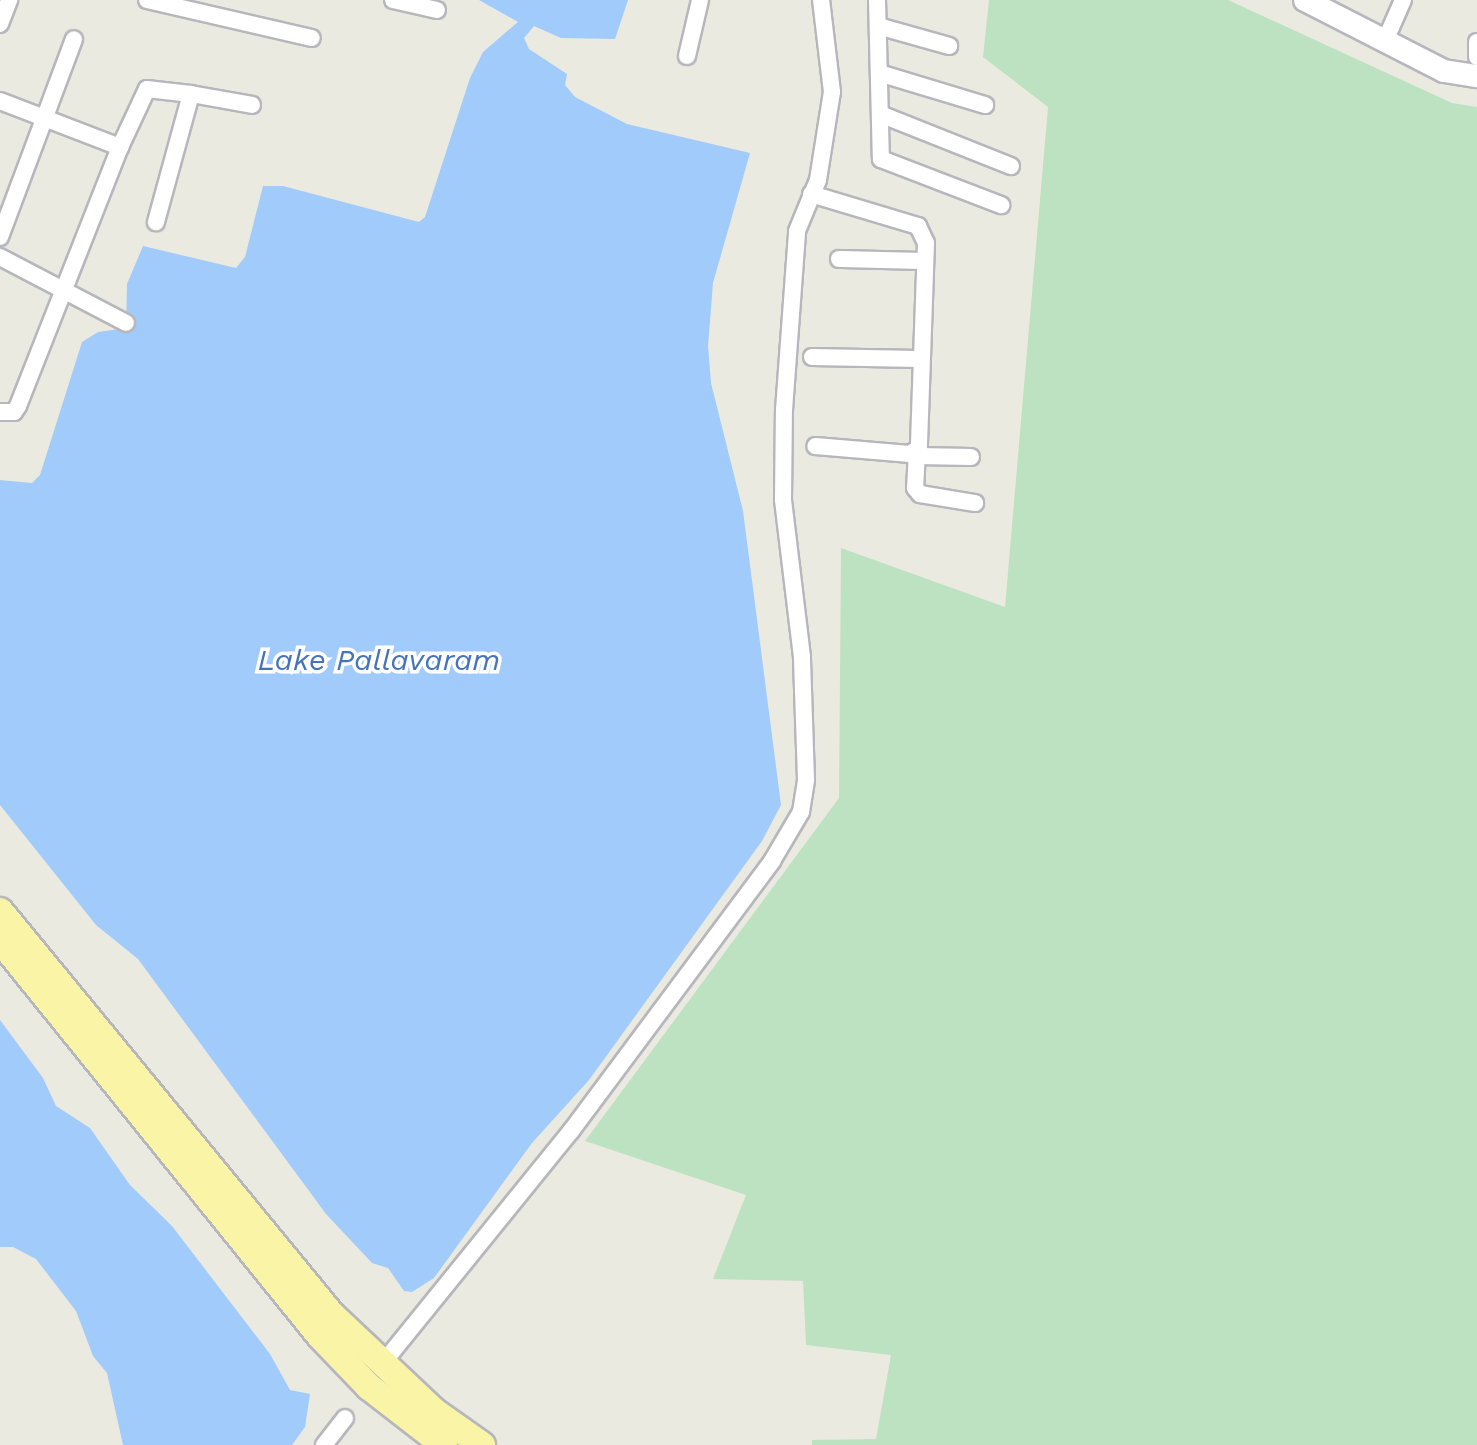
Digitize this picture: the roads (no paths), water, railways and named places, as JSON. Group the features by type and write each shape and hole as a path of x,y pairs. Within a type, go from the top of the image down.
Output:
{"main road":[{"path":"0,911 331,1314 434,1411 482,1445"},
{"path":"0,940 320,1336 369,1387 444,1445"}],"street":[{"path":"0,24 9,0"},
{"path":"147,0 312,38"},
{"path":"393,0 437,10"},
{"path":"687,56 700,0"},
{"path":"383,1363 571,1131 772,861 801,812 806,780 802,657 783,500 784,432 797,231 811,194 832,92 821,0"},
{"path":"877,0 881,159 1001,205"},
{"path":"1305,0 1444,71 1477,76"},
{"path":"1385,41 1403,0"},
{"path":"878,26 949,46"},
{"path":"0,237 74,39"},
{"path":"1477,42 1477,57"},
{"path":"879,73 985,105"},
{"path":"0,412 14,412 18,406 142,93 153,88 252,105"},
{"path":"156,222 191,94"},
{"path":"0,101 120,147"},
{"path":"880,114 1011,166"},
{"path":"811,194 918,226 925,233 915,488 920,494 975,503"},
{"path":"0,257 126,323"},
{"path":"839,259 925,261"},
{"path":"812,357 919,359"},
{"path":"815,446 971,457"},
{"path":"324,1445 345,1418"}],"water":[{"name":"Lake Pallavaram","path":"479,0 628,0 615,39 561,38 534,26 524,38 529,49 567,74 565,85 575,97 627,124 750,153 713,283 708,346 711,383 743,511 781,805 762,841 589,1080 532,1143 434,1278 412,1292 404,1291 388,1268 372,1263 326,1214 138,959 96,925 0,805 0,480 32,483 40,475 82,342 98,332 126,328 127,284 143,246 236,268 245,257 263,186 283,186 419,222 425,217 470,78 483,52 518,22"},
{"path":"0,1020 43,1078 56,1106 90,1128 130,1185 172,1226 270,1354 290,1390 310,1394 305,1427 292,1445 123,1445 107,1373 93,1356 76,1311 36,1259 13,1247 0,1247"}]}
